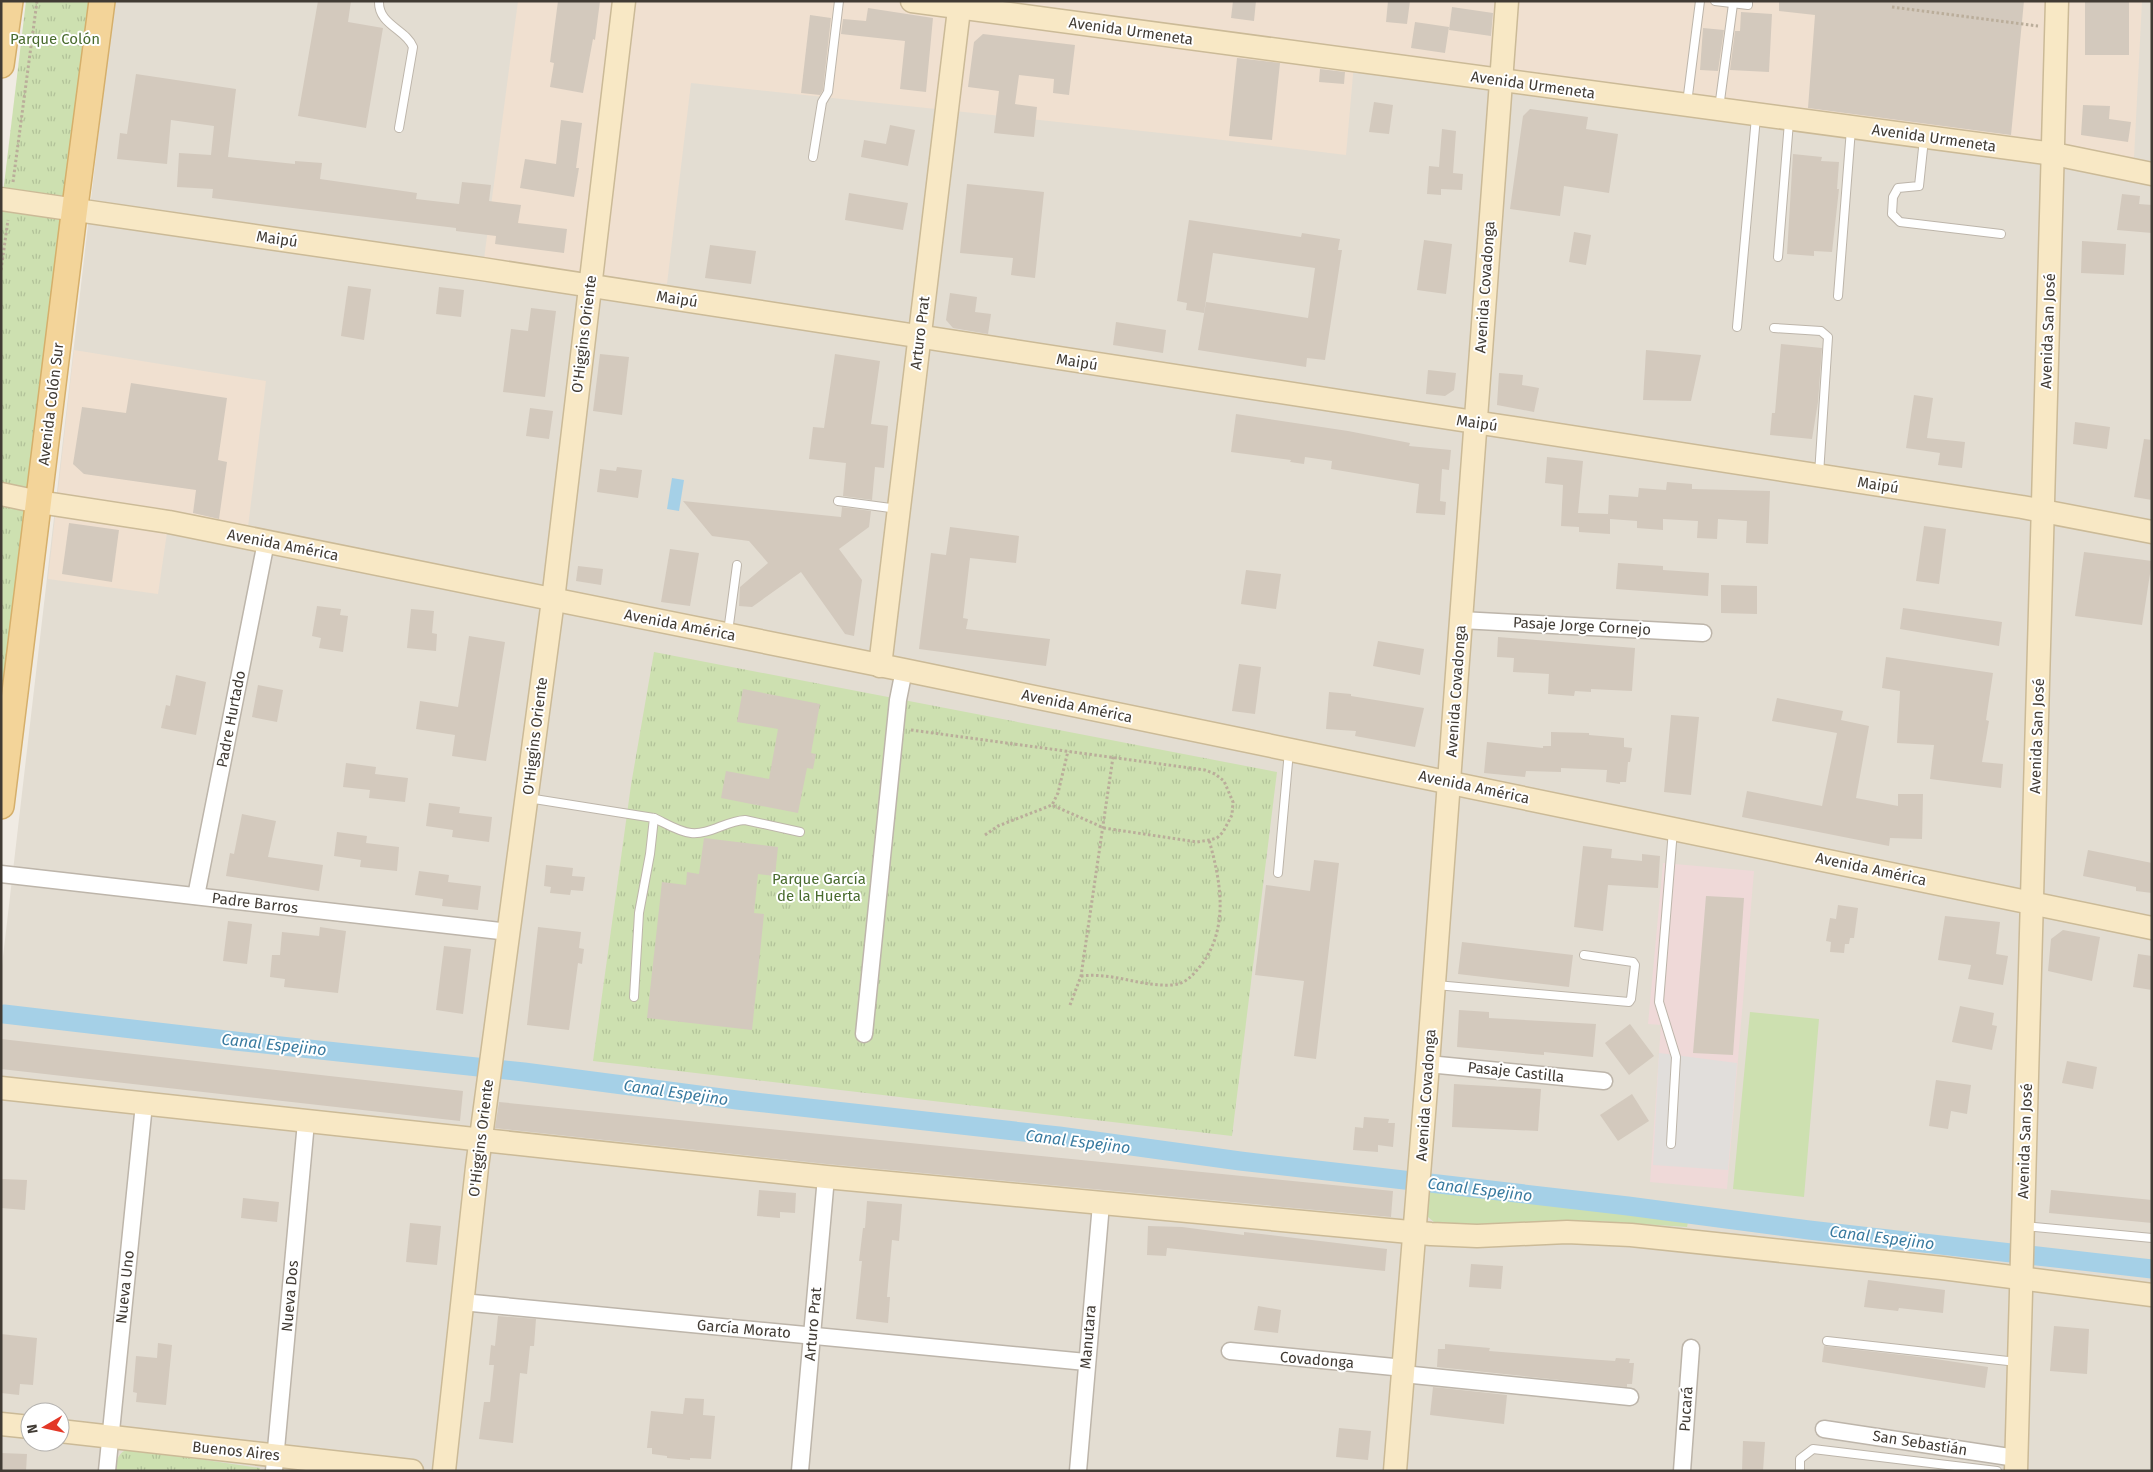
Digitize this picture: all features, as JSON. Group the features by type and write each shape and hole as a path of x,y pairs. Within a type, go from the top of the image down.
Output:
{"main road":[{"path":"2,51 10,1"},
{"name":"Avenida Colón Sur","path":"1,806 74,209 102,1"}],"street":[{"name":"O'Higgins Oriente","path":"444,1471 480,1141 553,600 624,1"},
{"name":"Avenida Urmeneta","path":"912,1 960,5 1719,110 2054,154 2152,174"},
{"name":"Avenida Covadonga","path":"1395,1471 1422,1153 1507,1"},
{"name":"Avenida San José","path":"2016,1464 2057,1"},
{"name":"Arturo Prat","path":"880,666 960,5"},
{"name":"Maipú","path":"6,200 590,286 1476,423 2043,511 2152,532"},
{"name":"Avenida América","path":"1,494 39,502 169,522 904,670 2152,928"},
{"name":"Padre Hurtado","path":"196,896 266,542"},
{"name":"Pasaje Jorge Cornejo","path":"1461,620 1704,633"},
{"path":"864,1034 896,728 904,670"},
{"name":"Padre Barros","path":"1,874 508,932"},
{"name":"Pasaje Castilla","path":"1428,1064 1604,1081"},
{"path":"1,1088 480,1141 1100,1204 1415,1233 1477,1236 1544,1232 1631,1235 1942,1268 2021,1273 2152,1295"},
{"name":"Nueva Uno","path":"107,1471 144,1104"},
{"name":"Nueva Dos","path":"275,1463 306,1122"},
{"name":"Arturo Prat","path":"800,1471 826,1177"},
{"name":"Manutara","path":"1078,1471 1100,1204"},
{"name":"García Morato","path":"462,1302 1086,1362"},
{"name":"Pucará","path":"1682,1471 1691,1348"},
{"name":"Covadonga","path":"1230,1352 1630,1397"},
{"path":"1,1424 20,1426"},
{"name":"San Sebastián","path":"1824,1429 2016,1464"},
{"name":"Buenos Aires","path":"70,1432 275,1463 412,1471"}],"lane":[{"path":"379,1 378,9 386,20 410,40 413,48 399,128"},
{"path":"813,157 822,102 828,92 839,1"},
{"path":"1686,105 1700,1"},
{"path":"1715,1 1748,5 1748,1"},
{"path":"1719,110 1733,4"},
{"path":"1738,327 1756,115"},
{"path":"1778,257 1789,119"},
{"path":"1838,296 1852,127"},
{"path":"1924,137 1919,186 1898,188 1893,197 1892,214 1900,222 2001,234"},
{"path":"1774,328 1821,331 1828,337 1818,476"},
{"path":"838,501 899,510"},
{"path":"728,635 737,565"},
{"path":"1278,873 1290,749"},
{"path":"527,798 654,818 689,834 708,831 728,823 745,820 800,832"},
{"path":"634,997 639,913 650,854 654,818"},
{"path":"1672,1144 1676,1057 1659,1002 1673,828"},
{"path":"1434,985 1629,1002 1632,999 1635,966 1633,962 1584,955"},
{"path":"2022,1228 2152,1238"},
{"path":"1827,1340 2019,1362"},
{"path":"1800,1471 1800,1460 1813,1449 1997,1471"}],"path":[{"path":"1,270 6,200 37,1"},
{"path":"1892,7 2056,28"},
{"path":"896,728 1205,770 1215,774 1224,782 1233,802 1232,815 1223,832 1217,838 1198,842 1104,828 1052,805 998,826 985,835"},
{"path":"1052,805 1068,751"},
{"path":"1070,1005 1081,976 1113,757"},
{"path":"1081,976 1112,976 1153,984 1171,985 1183,983 1194,975 1216,939 1220,916 1218,879 1209,840"}],"shaded area":[{"path":"114,1 2152,1 2152,1471 1,1471 1,974"},
{"path":"518,1 2142,1 2134,158 1355,52 1346,155 1198,137 691,83 667,284 484,259"},
{"path":"74,350 266,381 248,527 170,512 158,594 48,579"},
{"path":"1663,863 1754,871 1727,1189 1650,1182 1661,1025 1648,1024"},
{"path":"1659,1053 1737,1063 1728,1170 1653,1165"}],"green space":[{"name":"Parque Colón","path":"26,1 93,1 1,728 1,210"},
{"name":"Parque García de la Huerta","path":"654,652 1277,772 1232,1136 593,1061 631,785"},
{"path":"1750,1012 1819,1019 1804,1197 1733,1189"},
{"path":"1428,1191 1689,1217 1687,1227 1598,1221 1467,1230 1434,1222 1428,1217 1426,1209"},
{"path":"131,1449 260,1468 260,1471 115,1471 119,1456"}],"water":[{"path":"672,478 684,480 679,511 667,509"}],"building":[{"path":"318,1 351,1 348,22 383,28 366,128 298,116"},
{"path":"558,1 600,1 595,40 593,39 583,93 550,87 554,63 550,62"},
{"path":"1233,1 1256,1 1254,21 1231,18"},
{"path":"1388,1 1410,1 1407,24 1386,22"},
{"path":"1779,1 2024,1 2011,135 1808,108 1815,15 1779,11"},
{"path":"2085,1 2129,1 2129,55 2085,55"},
{"path":"1452,7 1493,13 1491,36 1449,30"},
{"path":"868,8 933,18 926,92 900,89 905,41 841,34 843,19 866,21"},
{"path":"1741,12 1772,14 1769,72 1730,70 1735,31 1740,31"},
{"path":"810,15 831,18 823,90 820,95 801,93"},
{"path":"1415,22 1449,27 1445,53 1411,48"},
{"path":"1703,28 1724,30 1718,71 1700,70"},
{"path":"983,34 1075,45 1069,95 1053,93 1054,79 1019,75 1015,104 1037,107 1034,137 994,133 999,91 968,87 974,42"},
{"path":"1237,58 1280,63 1272,140 1229,136"},
{"path":"1320,69 1345,72 1344,84 1319,82"},
{"path":"136,74 236,89 228,157 295,164 295,161 322,163 320,179 417,193 416,199 459,204 462,182 491,185 489,201 521,205 518,223 567,229 564,253 495,244 496,236 456,231 456,228 212,198 213,189 177,187 179,153 211,155 214,126 171,120 167,164 117,159 120,133 127,134"},
{"path":"1374,102 1393,105 1389,134 1369,132"},
{"path":"2083,105 2110,106 2109,119 2131,122 2128,142 2081,135"},
{"path":"1530,109 1588,117 1586,129 1618,134 1609,193 1564,186 1560,216 1510,209 1523,116"},
{"path":"561,120 582,123 576,168 579,168 574,197 520,188 525,159 556,164"},
{"path":"890,125 915,130 908,166 861,157 864,140 886,144"},
{"path":"1442,129 1456,131 1453,173 1463,174 1462,190 1441,189 1441,195 1427,194 1429,166 1439,167"},
{"path":"1793,154 1822,157 1821,161 1839,162 1837,189 1839,189 1832,252 1814,251 1814,256 1787,254"},
{"path":"967,184 1044,192 1035,278 1011,275 1013,258 960,253"},
{"path":"849,193 908,203 903,230 845,220"},
{"path":"2122,194 2140,196 2139,204 2152,205 2152,233 2117,230"},
{"path":"1189,220 1301,237 1302,233 1340,239 1338,250 1342,250 1325,360 1307,358 1306,367 1198,350 1206,302 1308,318 1315,268 1213,253 1204,313 1186,310 1187,303 1177,301"},
{"path":"1574,232 1591,235 1586,265 1569,262"},
{"path":"1424,240 1452,244 1446,294 1417,290"},
{"path":"2082,241 2126,244 2124,275 2081,273"},
{"path":"710,245 756,251 751,284 705,278"},
{"path":"348,286 371,289 364,340 341,336"},
{"path":"439,287 464,290 461,317 436,314"},
{"path":"950,293 977,297 975,312 991,314 988,334 953,328 946,320"},
{"path":"531,308 556,311 545,397 503,392 511,329 528,331"},
{"path":"1116,322 1166,330 1163,353 1113,345"},
{"path":"1781,344 1822,348 1818,402 1812,439 1770,435 1772,413 1775,413"},
{"path":"1646,350 1701,355 1691,401 1643,400"},
{"path":"600,354 629,357 622,415 593,411"},
{"path":"835,354 880,361 871,424 888,426 884,468 875,467 872,500 843,496 846,463 809,459 813,427 824,428"},
{"path":"1428,370 1456,373 1454,390 1445,396 1426,394"},
{"path":"1499,373 1523,375 1522,385 1539,388 1534,412 1497,405"},
{"path":"131,383 227,398 218,460 227,462 219,519 193,513 196,490 84,474 73,464 82,407 126,413"},
{"path":"1914,395 1933,398 1927,438 1965,442 1962,468 1938,465 1940,453 1906,448"},
{"path":"530,408 553,411 549,439 526,436"},
{"path":"1236,414 1348,431 1410,443 1409,446 1451,450 1449,470 1442,469 1440,501 1446,502 1445,515 1416,513 1419,484 1331,469 1332,461 1305,457 1304,464 1290,462 1291,460 1231,452"},
{"path":"2075,422 2110,427 2107,449 2073,444"},
{"path":"2144,439 2152,440 2152,500 2134,497"},
{"path":"1547,457 1583,461 1578,513 1608,514 1609,495 1638,497 1639,488 1666,490 1667,482 1692,484 1692,489 1770,491 1768,544 1746,543 1747,521 1718,519 1717,539 1697,538 1698,521 1663,519 1663,530 1637,528 1637,521 1610,519 1610,534 1579,532 1579,527 1561,526 1563,485 1545,483"},
{"path":"617,467 642,470 638,498 597,492 600,469 616,471"},
{"path":"683,501 841,517 842,507 871,511 869,527 839,549 862,580 854,636 845,634 801,572 752,607 739,606 740,587 768,563 749,541 712,536"},
{"path":"69,523 119,530 112,582 62,574"},
{"path":"1924,526 1946,529 1939,584 1916,581"},
{"path":"950,527 1019,536 1016,563 970,558 963,618 968,619 966,629 1050,639 1046,666 919,649 931,553 946,555"},
{"path":"670,549 699,553 690,606 661,602"},
{"path":"2084,552 2152,561 2142,625 2075,616"},
{"path":"1618,563 1663,566 1663,570 1709,573 1708,596 1616,589"},
{"path":"578,566 603,569 601,585 576,581"},
{"path":"1246,570 1281,574 1276,609 1241,604"},
{"path":"1721,585 1757,586 1757,614 1721,613"},
{"path":"317,606 341,609 340,615 348,616 343,652 319,648 321,638 312,636"},
{"path":"1903,608 2002,622 1999,646 1900,629"},
{"path":"411,609 434,611 432,633 437,634 436,651 407,648"},
{"path":"469,636 505,642 486,761 452,756 455,735 416,729 420,701 458,707"},
{"path":"1498,637 1635,648 1632,691 1591,689 1591,692 1575,691 1574,696 1548,694 1549,674 1513,672 1514,658 1497,657"},
{"path":"1378,641 1424,649 1420,675 1373,666"},
{"path":"1886,657 1993,673 1986,720 1989,721 1982,762 2003,764 2001,788 1930,779 1934,745 1897,743 1900,691 1882,688"},
{"path":"1239,664 1261,667 1255,714 1232,711"},
{"path":"176,675 206,682 196,735 161,728 166,705 170,706"},
{"path":"258,685 283,690 277,722 252,717"},
{"path":"743,689 820,704 811,753 816,754 813,769 807,768 798,813 721,798 726,771 769,779 778,729 737,722"},
{"path":"1329,692 1351,694 1351,696 1424,708 1415,747 1355,736 1356,731 1326,729"},
{"path":"1777,698 1843,711 1841,720 1869,726 1856,798 1898,806 1898,794 1923,794 1922,839 1890,838 1889,846 1742,817 1747,791 1822,806 1837,733 1772,721"},
{"path":"1671,715 1699,717 1691,795 1664,792"},
{"path":"1551,732 1589,733 1589,735 1624,738 1624,747 1632,748 1630,762 1628,762 1626,782 1620,782 1620,784 1606,782 1607,770 1561,768 1561,772 1526,771 1525,777 1484,773 1487,742 1543,748 1543,746 1551,746"},
{"path":"346,763 376,767 375,774 408,778 405,802 369,798 370,790 343,787"},
{"path":"429,803 460,807 459,813 492,817 489,842 452,837 453,830 426,826"},
{"path":"242,814 276,821 268,857 323,865 319,891 226,876 230,853 234,854"},
{"path":"337,832 367,836 366,843 399,847 397,871 360,867 361,860 334,856"},
{"path":"704,838 778,847 775,876 758,874 754,913 764,914 752,1030 647,1018 662,882 686,885 687,872 699,874"},
{"path":"1583,846 1612,849 1611,858 1642,861 1642,854 1660,856 1658,888 1608,885 1603,931 1574,927"},
{"path":"2088,850 2152,863 2152,893 2136,891 2136,887 2083,876"},
{"path":"1314,860 1339,863 1316,1059 1294,1056 1304,981 1255,975 1266,885 1310,891"},
{"path":"546,865 573,868 572,876 585,877 583,891 571,890 570,895 550,893 551,887 544,886"},
{"path":"419,871 449,875 448,882 481,886 478,910 442,906 443,899 415,895"},
{"path":"1706,896 1744,898 1733,1055 1693,1053"},
{"path":"1838,905 1858,908 1854,938 1850,938 1849,944 1845,944 1844,953 1830,952 1831,942 1826,941 1830,918 1836,919"},
{"path":"1945,916 2000,922 1996,954 2008,956 2003,985 1968,979 1971,965 1938,960"},
{"path":"228,921 252,924 247,964 223,961"},
{"path":"320,927 346,931 338,993 284,987 285,979 270,977 272,955 280,955 282,932 319,936"},
{"path":"538,927 581,932 579,948 584,949 582,964 578,963 569,1030 527,1025"},
{"path":"2063,930 2100,937 2092,981 2048,971 2051,939"},
{"path":"1462,942 1573,955 1569,987 1458,974"},
{"path":"444,946 471,949 463,1014 436,1010"},
{"path":"2138,954 2152,956 2152,990 2133,987"},
{"path":"1960,1006 1994,1013 1992,1025 1997,1026 1992,1050 1952,1042"},
{"path":"1459,1010 1489,1012 1489,1018 1596,1024 1593,1057 1544,1052 1544,1055 1457,1047"},
{"path":"1630,1024 1654,1056 1629,1075 1605,1043"},
{"path":"1,1039 463,1091 460,1121 1,1069"},
{"path":"2067,1061 2097,1067 2093,1089 2062,1083"},
{"path":"1936,1080 1971,1085 1967,1114 1951,1111 1948,1129 1929,1126"},
{"path":"1454,1084 1541,1089 1538,1131 1452,1127"},
{"path":"1632,1094 1649,1121 1618,1141 1600,1115"},
{"path":"499,1102 1393,1191 1391,1217 827,1164 495,1128"},
{"path":"1364,1117 1389,1119 1388,1123 1395,1123 1393,1147 1378,1145 1378,1152 1353,1150 1355,1127 1363,1128"},
{"path":"1,1179 27,1180 25,1210 1,1208"},
{"path":"759,1190 796,1193 795,1213 780,1212 780,1218 757,1216"},
{"path":"2051,1190 2152,1200 2152,1223 2049,1213"},
{"path":"243,1198 279,1202 277,1222 241,1218"},
{"path":"867,1201 902,1204 899,1241 892,1240 887,1297 890,1297 888,1323 856,1319 862,1261 859,1261 863,1228 865,1228"},
{"path":"410,1223 441,1226 437,1265 406,1262"},
{"path":"1148,1226 1182,1227 1244,1235 1244,1232 1387,1249 1385,1271 1167,1248 1166,1256 1147,1255"},
{"path":"1471,1264 1503,1266 1501,1289 1469,1287"},
{"path":"1868,1280 1945,1290 1943,1313 1899,1308 1898,1311 1864,1307"},
{"path":"1258,1306 1281,1310 1278,1333 1254,1330"},
{"path":"498,1316 536,1319 534,1346 530,1346 527,1374 520,1373 513,1443 479,1439 484,1402 490,1402 494,1365 489,1365 491,1345 495,1346"},
{"path":"2054,1326 2089,1329 2087,1374 2050,1371"},
{"path":"1,1334 37,1338 33,1385 20,1384 19,1395 1,1393"},
{"path":"158,1343 172,1345 166,1405 136,1402 137,1393 133,1392 136,1356 157,1358"},
{"path":"1445,1344 1490,1348 1489,1351 1587,1359 1615,1361 1616,1358 1630,1359 1629,1363 1634,1363 1632,1384 1627,1384 1627,1387 1437,1367 1438,1349 1445,1349"},
{"path":"1824,1346 1988,1367 1985,1388 1822,1362"},
{"path":"1433,1387 1507,1395 1504,1424 1430,1415"},
{"path":"685,1398 704,1399 703,1415 715,1416 711,1459 667,1458 667,1456 652,1454 652,1448 647,1448 651,1411 683,1414"},
{"path":"1339,1428 1371,1431 1368,1460 1336,1457"},
{"path":"1743,1441 1765,1442 1763,1471 1742,1471"},
{"path":"1,1453 27,1454 26,1471 1,1471"}],"waterway":[{"name":"Canal Espejino","path":"4,1014 524,1072 737,1100 1059,1136 1240,1161 1628,1206 1809,1230 2152,1269"}]}
